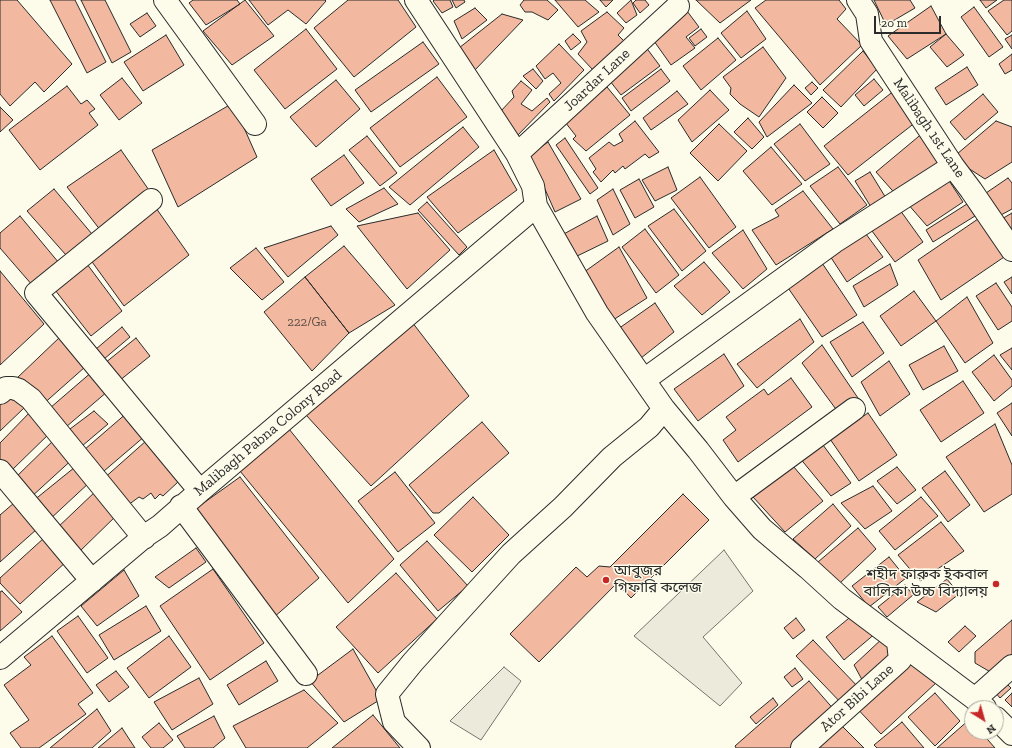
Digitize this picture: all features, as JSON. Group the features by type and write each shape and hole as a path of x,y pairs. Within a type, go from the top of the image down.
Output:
{"street":[{"path":"165,0 254,124"},
{"path":"416,0 517,154 533,186 536,206 597,313 664,409 734,497 762,529 842,599 975,700"},
{"name":"Malibagh 1st Lane","path":"858,0 867,14 871,41 953,166 1012,250"},
{"name":"Joardar Lane","path":"517,154 678,6"},
{"path":"644,380 834,242 953,166"},
{"path":"151,200 36,293 200,491"},
{"name":"Malibagh Pabna Colony Road","path":"0,658 160,526 181,506 536,206"},
{"path":"0,393 6,388 13,388 19,390 31,399 144,538"},
{"path":"419,748 394,722 387,694 511,554 562,507 612,457 649,427 664,409"},
{"path":"734,497 854,409"},
{"path":"0,471 92,581"},
{"path":"181,506 306,674"},
{"name":"Ator Bibi Lane","path":"802,748 900,660 898,642"},
{"path":"983,700 1012,666"},
{"path":"1004,726 1012,734"}],"shaded area":[{"path":"724,550 753,591 703,637 742,683 720,706 634,636"},
{"path":"504,667 521,681 481,740 450,721"}],"building":[{"path":"0,0 17,0 72,64 44,92 35,82 10,106 0,94"},
{"path":"50,0 75,0 106,62 87,73"},
{"path":"81,0 105,0 131,52 112,63"},
{"path":"193,0 237,0 240,4 206,25 189,3"},
{"path":"245,0 274,36 232,65 203,31"},
{"path":"249,0 326,1 306,24 288,10 268,25"},
{"path":"348,0 398,0 416,27 354,77 314,28"},
{"path":"450,0 453,7 442,13 433,1"},
{"path":"452,0 464,0 465,2 456,8"},
{"path":"524,0 547,0 558,10 548,20 532,12 525,12 520,5"},
{"path":"555,0 585,0 599,12 578,27"},
{"path":"600,0 613,0 606,7"},
{"path":"631,0 637,15 626,23 617,13"},
{"path":"636,0 645,0 649,5 640,13 633,3"},
{"path":"696,0 751,0 720,23"},
{"path":"766,0 839,0 846,9 837,19 862,45 820,85 755,8"},
{"path":"874,0 910,0 915,8 886,25"},
{"path":"980,0 997,0 986,8"},
{"path":"1004,0 1012,0 1012,31 1007,35 988,11"},
{"path":"931,6 946,34 907,59 888,36"},
{"path":"684,7 699,27 686,37 695,48 671,65 649,34"},
{"path":"974,7 1003,47 989,57 961,17"},
{"path":"475,8 487,20 462,39 454,21"},
{"path":"747,11 766,39 741,58 721,33"},
{"path":"607,12 624,28 618,35 625,42 593,70 578,54 587,42 581,31"},
{"path":"147,13 156,26 140,37 130,24"},
{"path":"502,14 523,20 474,71 459,48"},
{"path":"306,29 337,69 285,109 254,70"},
{"path":"701,29 707,37 695,46 689,38"},
{"path":"573,34 581,42 571,50 565,41"},
{"path":"946,34 964,55 947,67 930,47"},
{"path":"166,35 184,65 143,91 124,62"},
{"path":"1012,35 1012,49 1005,39"},
{"path":"718,38 736,60 701,90 683,66"},
{"path":"423,42 439,64 371,112 355,90"},
{"path":"559,44 584,70 554,101 549,94 561,83 553,73 545,79 536,66"},
{"path":"645,46 660,66 621,95 606,76"},
{"path":"763,47 786,78 759,117 740,104 730,94 731,88 723,77"},
{"path":"863,51 877,69 841,107 823,90"},
{"path":"1012,54 1012,70 1005,74 999,64"},
{"path":"967,67 978,85 946,105 935,88"},
{"path":"533,69 543,81 536,89 523,76"},
{"path":"661,69 670,81 631,111 622,98"},
{"path":"437,77 467,117 400,167 370,128"},
{"path":"122,78 142,103 119,120 100,95"},
{"path":"874,79 883,90 864,106 855,95"},
{"path":"336,80 360,109 316,147 290,117"},
{"path":"521,81 532,90 521,104 532,111 547,98 550,102 516,137 500,112 514,97 512,91"},
{"path":"812,82 818,88 811,95 805,88"},
{"path":"794,85 812,103 767,137 759,122"},
{"path":"67,86 81,104 87,100 95,109 89,113 98,125 40,170 9,130"},
{"path":"607,87 630,115 586,151 573,139 576,136 565,122"},
{"path":"710,90 729,110 692,142 678,120"},
{"path":"895,90 916,122 848,175 824,146"},
{"path":"677,91 688,104 651,130 643,118"},
{"path":"983,94 998,112 965,140 950,122"},
{"path":"822,97 838,113 823,128 807,112"},
{"path":"233,103 257,157 178,207 152,150"},
{"path":"0,107 13,120 0,132"},
{"path":"748,118 764,137 752,149 734,132"},
{"path":"635,121 659,152 649,158 645,154 625,169 623,166 615,173 613,170 601,182 593,172 596,169 589,158 609,142 614,146 623,141 619,134"},
{"path":"996,121 1012,127 1012,162 985,179 968,168 957,154"},
{"path":"719,124 747,151 718,181 690,153"},
{"path":"800,124 830,164 805,181 774,144"},
{"path":"463,127 479,147 410,205 389,187"},
{"path":"924,132 946,158 899,198 876,172"},
{"path":"367,136 397,173 380,186 349,150"},
{"path":"565,138 598,188 590,194 556,145"},
{"path":"548,142 581,199 555,212 530,155"},
{"path":"771,147 802,184 772,205 743,171"},
{"path":"121,150 151,193 101,231 67,187"},
{"path":"494,150 517,190 458,233 427,197"},
{"path":"344,155 364,183 331,206 311,179"},
{"path":"668,167 677,190 655,201 642,180"},
{"path":"838,167 867,205 840,224 810,186"},
{"path":"870,172 889,203 874,212 855,181"},
{"path":"944,173 963,202 927,226 907,203"},
{"path":"700,177 736,227 709,248 671,198"},
{"path":"1008,178 1012,183 1012,209 999,216 986,193"},
{"path":"639,179 654,207 635,218 620,190"},
{"path":"384,188 398,204 359,222 346,209"},
{"path":"54,189 92,234 66,255 27,211"},
{"path":"613,189 630,224 613,235 597,200"},
{"path":"803,191 833,229 776,265 752,230 779,216 775,210"},
{"path":"427,202 467,247 459,255 418,210"},
{"path":"967,204 975,216 933,242 926,230"},
{"path":"156,208 189,255 124,306 90,259"},
{"path":"674,209 706,251 682,271 648,226"},
{"path":"900,210 923,242 895,262 872,231"},
{"path":"418,213 450,250 407,289 357,226"},
{"path":"1012,213 1012,247 995,223"},
{"path":"20,216 59,263 33,286 0,248 0,233"},
{"path":"597,216 608,241 571,259 560,236"},
{"path":"978,219 1007,255 941,300 918,260"},
{"path":"331,226 338,235 288,277 264,248"},
{"path":"645,229 679,275 656,293 622,247"},
{"path":"743,230 767,269 743,289 712,253"},
{"path":"863,230 883,257 847,282 828,253"},
{"path":"344,246 395,305 349,333 305,277"},
{"path":"619,247 647,298 610,322 580,275"},
{"path":"256,248 284,282 262,300 230,268"},
{"path":"818,257 857,315 822,337 784,282"},
{"path":"704,262 730,292 702,315 674,286"},
{"path":"87,264 122,311 91,336 55,290"},
{"path":"890,264 898,285 864,307 853,286"},
{"path":"0,271 44,324 0,365"},
{"path":"305,277 349,333 312,371 264,312"},
{"path":"1012,277 1012,294 1004,282"},
{"path":"996,283 1012,307 1012,321 998,330 976,296"},
{"path":"914,291 936,321 901,346 880,316"},
{"path":"967,297 993,343 965,363 936,321"},
{"path":"655,303 674,332 641,358 618,329"},
{"path":"800,319 814,342 757,388 737,364"},
{"path":"412,322 469,396 371,486 306,415"},
{"path":"863,322 884,353 852,377 830,342"},
{"path":"122,327 130,337 104,359 96,349"},
{"path":"60,337 85,367 41,406 17,378"},
{"path":"136,338 150,356 119,381 105,363"},
{"path":"822,345 858,398 838,412 802,363"},
{"path":"944,346 958,371 923,390 909,365"},
{"path":"1012,348 1012,370 1000,355"},
{"path":"724,354 744,386 698,421 674,389"},
{"path":"994,355 1012,380 1012,386 994,401 972,372"},
{"path":"889,361 910,394 880,416 861,382"},
{"path":"93,371 108,391 66,427 50,408"},
{"path":"791,378 812,407 738,462 723,440 736,430 726,417 764,389 768,395"},
{"path":"963,381 984,413 941,442 920,410"},
{"path":"7,388 24,408 0,431 0,395"},
{"path":"1012,403 1012,436 997,413"},
{"path":"33,409 53,430 11,471 0,460 0,443"},
{"path":"94,411 108,424 82,446 70,429"},
{"path":"128,412 145,436 104,471 84,450"},
{"path":"868,413 897,455 859,481 830,439"},
{"path":"482,422 509,453 439,513 433,513 409,485"},
{"path":"995,424 1012,465 1012,494 984,512 946,457"},
{"path":"289,429 394,559 348,603 240,471"},
{"path":"58,436 76,456 30,498 13,480"},
{"path":"146,441 179,481 163,496 160,494 155,499 151,493 143,499 139,497 124,508 102,480"},
{"path":"823,445 851,483 831,496 799,457"},
{"path":"80,463 91,481 48,521 33,501"},
{"path":"793,466 823,501 785,532 753,497"},
{"path":"897,467 916,490 897,504 877,481"},
{"path":"945,471 970,505 948,522 922,488"},
{"path":"395,472 435,523 398,552 358,501"},
{"path":"240,477 319,578 273,618 191,512"},
{"path":"873,486 892,511 865,529 841,503"},
{"path":"97,490 119,513 78,553 56,529"},
{"name":"আবুজর গিফারি কলেজ","path":"683,494 709,520 631,598 617,583 539,662 510,634 576,567 587,577 599,566 610,567"},
{"path":"473,497 509,535 472,572 434,535"},
{"path":"921,497 938,516 895,550 879,531"},
{"path":"14,503 37,529 0,562 0,515"},
{"path":"833,504 851,526 815,559 793,539"},
{"path":"941,522 964,551 920,581 898,555"},
{"path":"858,528 876,549 840,583 818,562"},
{"path":"44,538 67,561 20,604 0,583 0,578"},
{"path":"427,541 468,586 438,611 400,565"},
{"path":"196,548 206,562 169,588 155,577"},
{"path":"889,557 906,578 869,607 852,586"},
{"path":"213,569 264,643 210,680 160,606"},
{"path":"124,570 139,596 97,626 81,606"},
{"path":"396,573 437,619 378,673 336,627"},
{"path":"947,579 959,594 936,612 917,602"},
{"path":"905,585 913,595 887,617 878,607"},
{"path":"2,591 22,612 0,631 0,592"},
{"path":"865,605 883,627 844,660 826,637"},
{"path":"146,606 161,631 114,660 99,635"},
{"path":"78,616 108,658 87,673 57,631"},
{"path":"796,618 805,630 793,639 784,628"},
{"path":"1012,620 1012,665 999,677 975,663 975,652"},
{"path":"965,626 976,636 959,652 948,642"},
{"path":"52,636 93,693 78,704 86,714 39,748 21,748 10,733 29,720 4,685 31,665 24,657"},
{"path":"169,636 191,667 149,698 127,668"},
{"path":"884,637 895,657 866,687 854,665"},
{"path":"813,640 862,691 845,707 796,656"},
{"path":"353,649 381,699 344,722 310,681"},
{"path":"913,653 937,682 881,734 853,704"},
{"path":"266,661 278,681 239,705 227,685"},
{"path":"795,668 803,679 792,687 784,677"},
{"path":"116,671 129,687 109,702 96,685"},
{"path":"199,678 213,704 172,730 154,702"},
{"path":"809,681 836,712 795,748 736,748 735,746"},
{"path":"1004,681 1011,688 1000,698 994,691"},
{"path":"304,690 338,723 307,748 246,748 233,726"},
{"path":"935,693 960,721 935,746 908,717"},
{"path":"1012,693 1012,707 1005,700"},
{"path":"773,698 778,705 756,724 750,717"},
{"path":"97,709 111,731 92,748 50,748"},
{"path":"373,715 400,748 332,748"},
{"path":"214,716 225,738 213,748 185,748 177,736"},
{"path":"836,720 864,748 807,748"},
{"path":"902,722 924,748 877,748 874,745"},
{"path":"159,723 173,740 163,748 151,748 142,737"},
{"path":"964,724 964,740 988,740 995,748 937,748"},
{"path":"122,728 135,748 98,748"}],"place":[{"name":"আবুজর গিফারি কলেজ","path":"606,580"},
{"name":"শহীদ ফারুক ইকবাল বালিকা উচ্চ বিদ্যালয়","path":"996,584"}]}
